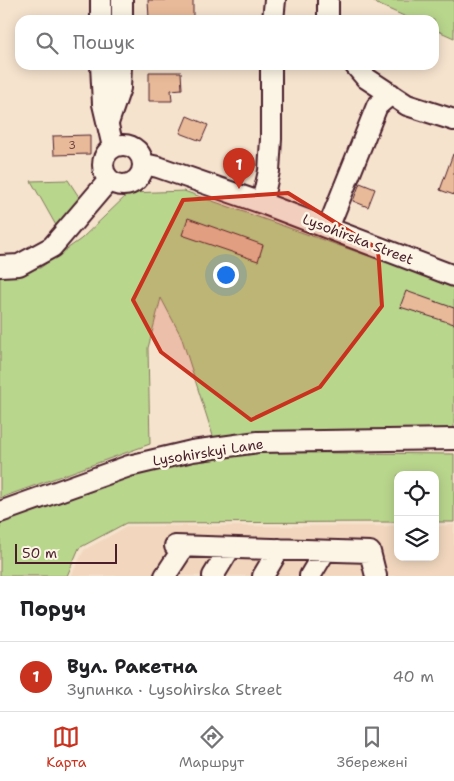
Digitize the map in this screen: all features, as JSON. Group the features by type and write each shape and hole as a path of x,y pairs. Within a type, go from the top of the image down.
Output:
{"street":[{"path":"101,0 101,15"},
{"path":"122,0 122,15"},
{"path":"273,15 274,0"},
{"path":"328,0 328,15"},
{"path":"101,70 101,90 113,147"},
{"path":"107,124 120,88 121,70"},
{"path":"262,203 269,171 271,70"},
{"path":"359,70 366,78 407,105 454,120"},
{"path":"328,228 376,106 391,94"},
{"path":"124,144 136,149 140,153 144,164 141,174 134,182 119,185 109,180 105,175 103,163 108,151 113,147 124,144"},
{"name":"Lysohirska Street","path":"144,164 262,203 454,276"},
{"path":"0,266 19,265 52,247 109,180"},
{"name":"Lysohirskyi Lane","path":"0,512 129,466 192,451 258,442 454,439"},
{"path":"165,576 179,546 370,552 376,576"},
{"path":"213,576 230,548"},
{"path":"263,576 279,549"},
{"path":"310,576 325,551"}],"highlighted area":[{"path":"288,193 378,249 382,306 320,387 251,420 161,352 133,300 183,200"}],"shaded area":[{"path":"454,525 454,576 71,576 84,550 128,526 394,526 394,561 439,561 439,526"}],"green space":[{"path":"373,0 454,0 454,38 439,31 439,15 402,15 377,4"},
{"path":"68,180 83,203 58,229 31,181"},
{"path":"184,191 454,286 454,434 214,439 181,336 161,298 148,348 150,444 0,498 0,270 40,268 81,239 129,193"},
{"path":"242,452 454,454 454,522 439,522 439,471 394,471 394,522 126,523 79,548 67,576 0,576 0,519 131,472"}],"building":[{"path":"148,0 193,0 193,15 149,15"},
{"path":"149,72 181,72 182,89 171,90 172,101 149,101"},
{"path":"187,116 208,125 201,141 180,133"},
{"path":"90,135 90,154 54,155 53,136"},
{"path":"454,154 454,195 440,190"},
{"path":"360,183 375,189 368,207 353,201"},
{"path":"188,218 263,245 258,261 182,235"},
{"path":"406,291 454,308 454,324 400,307"}],"place":[{"name":"Вул. Ракетна","path":"239,189"}]}
